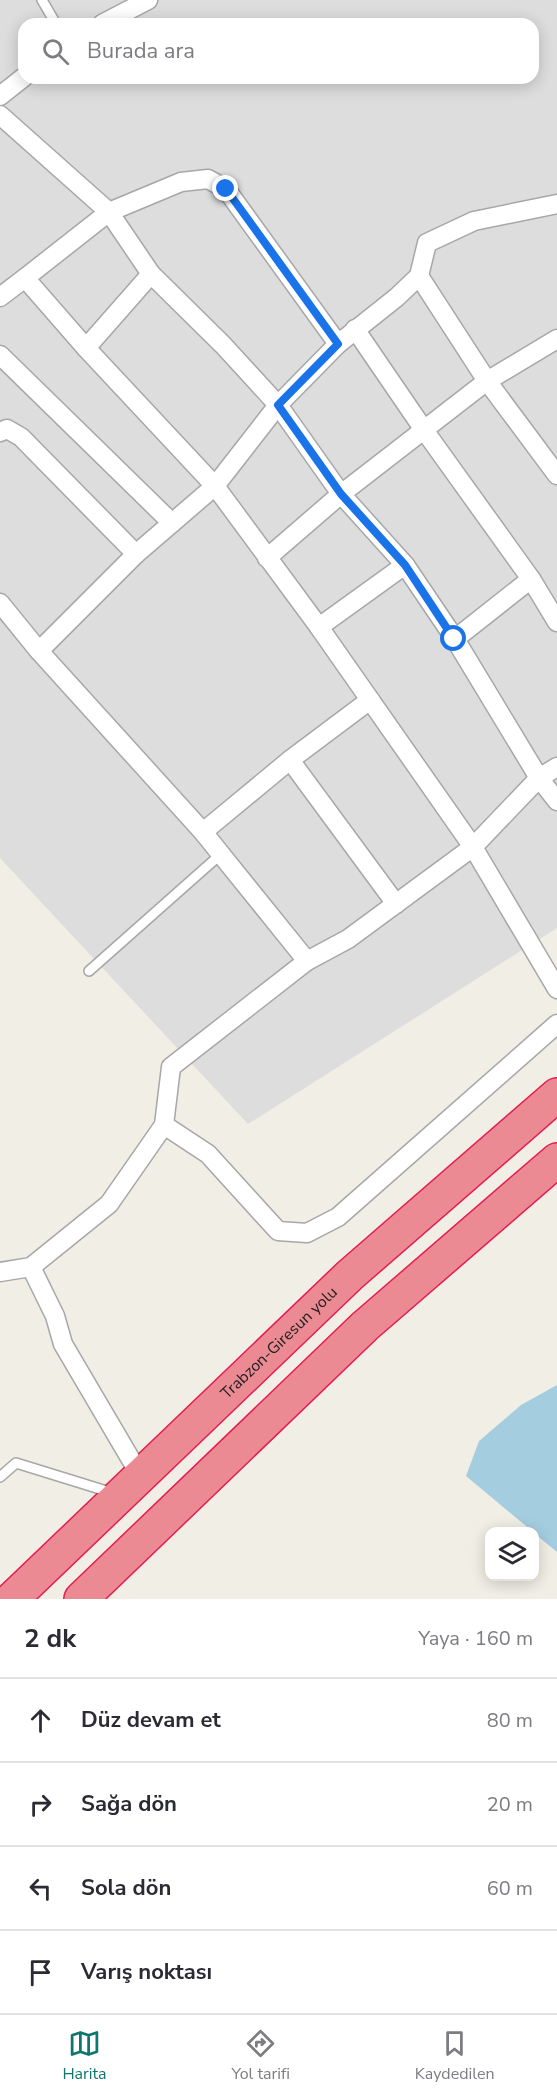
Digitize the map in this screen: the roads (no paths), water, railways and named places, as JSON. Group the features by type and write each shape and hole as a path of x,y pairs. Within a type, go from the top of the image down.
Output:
{"highway":[{"name":"Trabzon-Giresun yolu","path":"12,1599 350,1275 557,1095"},
{"path":"81,1599 365,1326 557,1160"}],"street":[{"path":"113,18 147,0"},
{"path":"0,96 18,82"},
{"path":"0,115 109,212 152,274 223,345 278,405 341,494 405,565 454,639 539,778 557,801"},
{"path":"0,297 109,212 181,182 208,179 226,189 338,344"},
{"path":"39,651 136,554 215,486 278,405 338,344 397,297 419,276 427,243 474,221 557,204"},
{"path":"86,348 152,274"},
{"path":"419,276 487,381 557,474"},
{"path":"26,278 86,348 215,486 319,627 474,847 557,989"},
{"path":"355,329 531,579 557,622"},
{"path":"267,558 341,494 487,381 557,339"},
{"path":"0,355 172,523"},
{"path":"0,432 7,429 21,437 136,554"},
{"path":"319,627 405,565"},
{"path":"454,639 531,579"},
{"path":"0,603 39,651 203,832 307,961"},
{"path":"203,832 290,760 370,700"},
{"path":"290,760 396,904"},
{"path":"0,1272 32,1267 109,1204 164,1125 171,1068 307,961 348,939 474,847 539,778 557,767"},
{"path":"164,1125 208,1154 278,1231 307,1233 338,1217 557,1024"},
{"path":"32,1267 55,1316 63,1344 129,1485"}],"lane":[{"path":"42,0 52,18"},
{"path":"89,971 221,854"},
{"path":"0,1477 16,1463 129,1485"}],"water":[{"path":"557,1385 557,1552 539,1537 539,1527 527,1527 466,1476 479,1441 521,1405"}]}
